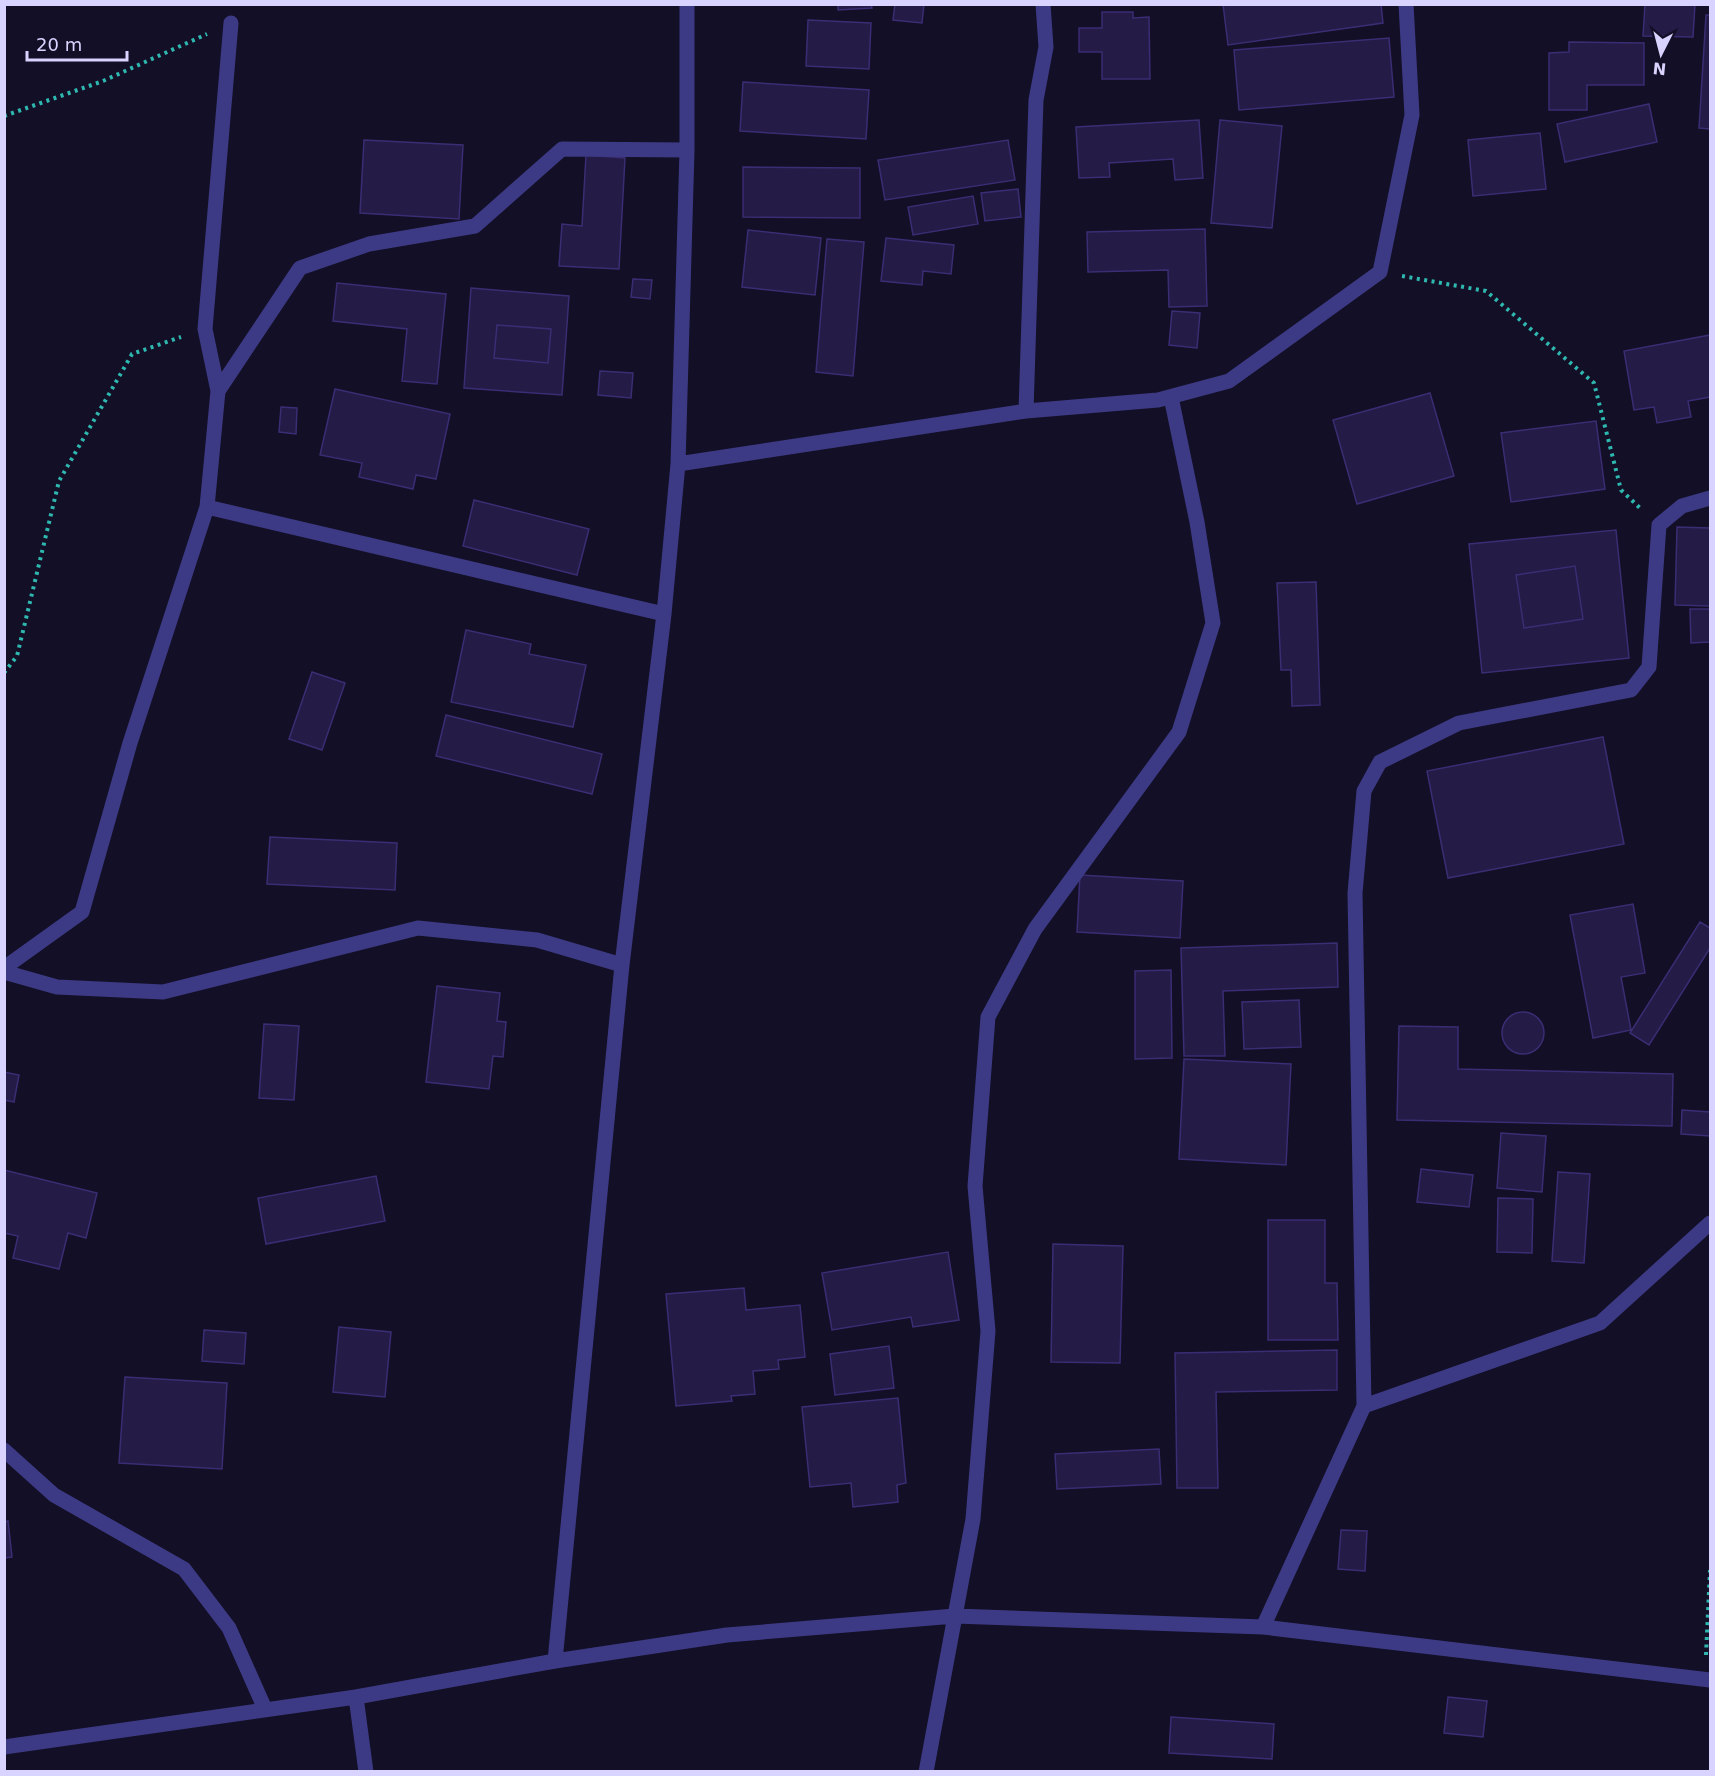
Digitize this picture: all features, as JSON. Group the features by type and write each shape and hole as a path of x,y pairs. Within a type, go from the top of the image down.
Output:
{"street":[{"path":"555,1660 622,965 678,464 687,150 687,4"},
{"path":"1026,411 1036,100 1046,47 1043,4"},
{"path":"678,464 1026,411 1158,400 1230,381 1380,272 1412,116 1406,4"},
{"path":"4,970 82,912 130,743 207,507 218,391 205,329 231,23"},
{"path":"218,391 300,267 369,244 475,226 562,149 687,150"},
{"path":"926,1772 973,1519 988,1330 975,1186 988,1017 1035,929 1179,732 1213,623 1197,522 1171,397"},
{"path":"1263,1627 1364,1407 1354,893 1364,791 1380,762 1459,723 1631,690 1649,667 1659,525 1682,506 1710,498"},
{"path":"207,507 663,614"},
{"path":"4,970 57,987 163,992 418,928 537,940 622,965"},
{"path":"1364,1407 1600,1323 1710,1222"},
{"path":"4,1450 54,1495 184,1569 229,1628 265,1709"},
{"path":"4,1747 356,1697 555,1660 727,1635 955,1616 1263,1627 1707,1680"},
{"path":"356,1697 366,1772"}],"path":[{"path":"4,116 103,81 231,23"},
{"path":"1380,272 1485,291 1594,383 1621,490 1659,525"},
{"path":"4,673 17,656 59,481 126,364 132,354 205,329"},
{"path":"1707,1680 1710,1570"}],"building":[{"path":"838,4 871,4 872,8 838,10"},
{"path":"895,4 924,4 922,23 893,20"},
{"path":"1223,4 1381,4 1383,23 1228,45"},
{"path":"1645,4 1695,4 1693,37 1643,36"},
{"path":"1102,12 1133,12 1133,18 1149,17 1150,79 1102,79 1102,52 1079,52 1079,28 1102,28"},
{"path":"1706,15 1710,15 1710,129 1699,128"},
{"path":"808,20 871,23 869,69 806,66"},
{"path":"1389,38 1394,97 1239,110 1234,50"},
{"path":"1569,42 1644,43 1644,85 1587,85 1587,110 1549,110 1549,53 1569,52"},
{"path":"743,82 869,90 866,139 740,131"},
{"path":"1649,104 1657,142 1565,162 1557,124"},
{"path":"1199,120 1203,178 1175,180 1173,159 1109,163 1110,177 1079,178 1076,127"},
{"path":"1220,120 1282,126 1272,228 1211,223"},
{"path":"1540,133 1546,189 1473,196 1468,140"},
{"path":"364,140 463,145 459,219 360,213"},
{"path":"1008,140 1015,180 885,200 878,160"},
{"path":"586,155 625,158 619,269 559,266 562,224 582,226"},
{"path":"743,167 860,168 860,218 743,217"},
{"path":"1018,189 1021,217 985,221 981,193"},
{"path":"973,196 978,224 913,235 908,207"},
{"path":"1205,229 1207,306 1169,307 1168,270 1088,272 1087,232"},
{"path":"748,230 821,238 815,295 742,287"},
{"path":"886,238 954,245 951,274 923,271 922,285 881,281"},
{"path":"827,239 864,242 853,376 816,372"},
{"path":"633,279 652,280 650,299 631,297"},
{"path":"337,283 446,294 437,384 402,381 407,329 333,321"},
{"path":"471,288 569,296 562,395 464,388","holes":["497,325 551,329 548,363 494,358"]},
{"path":"1172,311 1200,313 1197,348 1169,345"},
{"path":"497,325 551,329 548,363 494,358"},
{"path":"1710,335 1710,397 1688,401 1691,417 1657,423 1654,407 1634,410 1624,351"},
{"path":"600,371 633,373 631,398 598,395"},
{"path":"335,389 450,414 436,479 416,475 413,489 359,477 362,463 320,455"},
{"path":"1430,393 1454,476 1357,504 1333,420"},
{"path":"281,407 297,408 296,434 279,432"},
{"path":"1596,421 1605,489 1511,502 1501,433"},
{"path":"474,500 589,529 577,575 463,546"},
{"path":"1677,527 1710,528 1710,606 1675,605"},
{"path":"1616,530 1629,658 1482,673 1469,544","holes":["1575,566 1583,619 1524,628 1516,575"]},
{"path":"1575,566 1583,619 1524,628 1516,575"},
{"path":"1316,582 1320,705 1292,706 1291,670 1281,670 1277,583"},
{"path":"1690,609 1710,609 1710,642 1691,643"},
{"path":"466,630 531,644 529,654 586,665 573,727 451,702"},
{"path":"312,672 345,683 322,750 289,739"},
{"path":"446,715 602,754 592,794 436,756"},
{"path":"1603,737 1624,844 1448,878 1427,771"},
{"path":"270,837 397,843 395,890 267,884"},
{"path":"1080,875 1183,881 1180,938 1077,932"},
{"path":"1633,904 1645,973 1621,977 1631,1030 1593,1038 1570,915"},
{"path":"1700,922 1710,928 1710,948 1649,1045 1630,1033"},
{"path":"1337,943 1338,987 1223,991 1225,1056 1184,1056 1181,948"},
{"path":"1171,970 1172,1058 1135,1059 1135,971"},
{"path":"437,986 500,993 497,1021 506,1022 503,1057 493,1056 489,1089 426,1082"},
{"path":"1299,1000 1301,1047 1244,1049 1242,1002"},
{"path":"1523,1012 1538,1018 1544,1033 1538,1048 1523,1054 1508,1048 1502,1033 1508,1018"},
{"path":"264,1024 299,1026 294,1100 259,1098"},
{"path":"1399,1026 1458,1027 1458,1069 1673,1074 1672,1126 1397,1120"},
{"path":"1184,1059 1291,1064 1286,1165 1179,1159"},
{"path":"4,1072 19,1075 14,1102 4,1100"},
{"path":"1682,1110 1710,1112 1710,1136 1681,1134"},
{"path":"1501,1133 1546,1136 1542,1192 1497,1188"},
{"path":"1421,1169 1473,1175 1469,1207 1417,1202"},
{"path":"4,1170 97,1193 86,1238 68,1233 59,1269 13,1258 18,1236 4,1233"},
{"path":"1558,1172 1590,1174 1584,1263 1552,1261"},
{"path":"376,1176 385,1221 266,1244 258,1198"},
{"path":"1498,1198 1533,1199 1532,1253 1497,1252"},
{"path":"1268,1220 1325,1220 1325,1283 1337,1283 1338,1340 1268,1340"},
{"path":"1053,1244 1123,1246 1120,1363 1051,1362"},
{"path":"948,1252 959,1320 913,1327 911,1317 832,1330 822,1273"},
{"path":"744,1288 746,1310 800,1305 805,1357 778,1360 779,1369 753,1371 755,1394 731,1396 732,1401 676,1406 666,1294"},
{"path":"339,1327 391,1332 385,1397 333,1392"},
{"path":"204,1330 246,1333 244,1364 202,1361"},
{"path":"889,1346 894,1388 835,1395 830,1354"},
{"path":"1337,1350 1337,1390 1216,1392 1218,1488 1177,1488 1175,1353"},
{"path":"125,1377 227,1383 222,1469 119,1463"},
{"path":"898,1398 906,1483 897,1485 898,1502 853,1507 851,1483 810,1487 802,1407"},
{"path":"1159,1449 1161,1484 1057,1489 1055,1454"},
{"path":"8,1521 12,1557 4,1558 4,1522"},
{"path":"1341,1530 1367,1531 1365,1571 1338,1569"},
{"path":"1448,1697 1487,1701 1483,1737 1444,1733"},
{"path":"1171,1717 1274,1724 1272,1759 1169,1753"}]}
